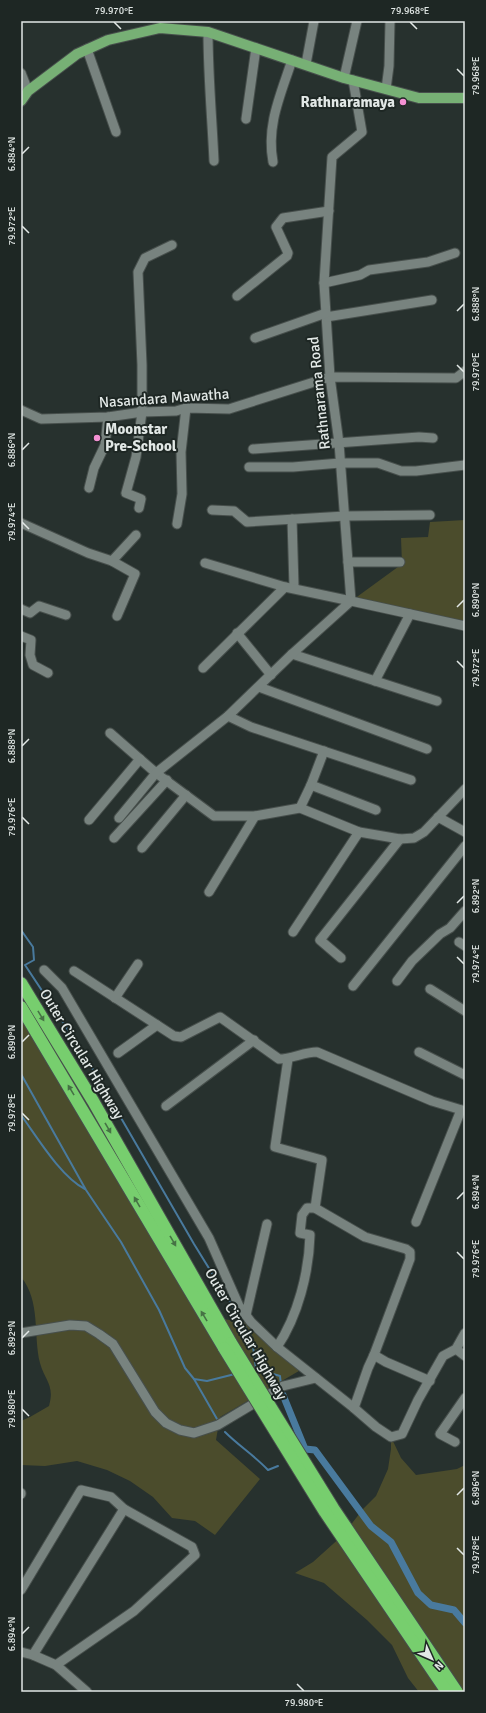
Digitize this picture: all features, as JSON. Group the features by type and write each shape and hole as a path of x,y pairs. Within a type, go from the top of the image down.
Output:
{"highway":[{"name":"Outer Circular Highway","path":"21,983 93,1101 228,1345 325,1512 446,1692"},
{"name":"Outer Circular Highway","path":"21,1007 228,1345 333,1508 457,1692"}],"main road":[{"path":"21,101 28,91 77,54 108,40 160,28 208,32 348,79 419,98 465,98"}],"street":[{"path":"306,64 314,21"},
{"path":"348,79 357,21"},
{"path":"386,89 389,66 390,21"},
{"path":"208,32 208,68 214,161"},
{"path":"246,119 256,48"},
{"path":"87,49 116,132"},
{"path":"273,162 270,145 273,118 292,60"},
{"path":"21,73 28,91"},
{"name":"Rathnarama Road","path":"348,79 362,132 332,157 324,283 330,377 339,443 351,601"},
{"path":"237,296 287,256 288,253 276,227 283,218 329,211"},
{"path":"139,508 141,499 126,493 136,457 142,412 142,364 138,272 145,258 172,245"},
{"path":"324,283 360,275 369,270 428,262 455,253"},
{"path":"255,338 326,315 432,300"},
{"name":"Nasandara Mawatha","path":"21,410 41,419 108,417 142,412 176,411 186,408 229,409 330,377 456,378 465,371"},
{"path":"177,524 182,494 181,452 186,408"},
{"path":"89,488 94,468 105,445 108,417"},
{"path":"253,449 419,437 433,438"},
{"path":"249,467 293,467 340,463 378,463 401,471 416,471 465,465"},
{"path":"212,510 234,510 247,522 345,516 430,515"},
{"path":"203,668 237,633 289,587 292,519"},
{"path":"21,522 88,553 112,561 135,574 117,616"},
{"path":"112,561 136,535"},
{"path":"348,562 400,562"},
{"path":"205,563 289,587 465,626"},
{"path":"119,818 156,773 228,716 292,654 351,601"},
{"path":"21,609 30,613 39,606 66,615"},
{"path":"375,681 410,614"},
{"path":"237,633 271,675"},
{"path":"21,636 31,640 30,655 33,665 48,673"},
{"path":"292,654 437,701"},
{"path":"259,687 427,749"},
{"path":"228,716 251,727 411,780"},
{"path":"110,733 156,773 214,816 255,816 300,808 358,832 400,839 414,838 424,832 465,789"},
{"path":"300,808 311,785 324,751"},
{"path":"89,820 140,759"},
{"path":"114,838 167,780"},
{"path":"311,785 376,810"},
{"path":"142,848 186,795"},
{"path":"209,892 255,816"},
{"path":"438,817 465,832"},
{"path":"293,932 358,832"},
{"path":"341,958 320,940 400,839"},
{"path":"353,986 465,846"},
{"path":"397,981 412,961 440,934 450,928 465,911"},
{"path":"115,998 138,964"},
{"path":"44,970 62,988 201,1224 209,1238 239,1306 246,1316 277,1347 354,1408 376,1428 391,1436 398,1436 402,1434 418,1400 443,1356 456,1349 465,1333"},
{"path":"74,971 174,1036 181,1037 220,1017 279,1059 288,1059 309,1052 317,1052 432,1101 463,1111 416,1222"},
{"path":"430,989 465,1011"},
{"path":"118,1053 157,1025"},
{"path":"166,1106 254,1040"},
{"path":"419,1052 465,1075"},
{"path":"288,1059 275,1147 322,1160 315,1208"},
{"path":"277,1347 284,1336 299,1303 310,1248 310,1235 300,1233 302,1215 307,1208 315,1208 365,1237 406,1249 410,1252 410,1259 354,1408"},
{"path":"246,1316 267,1224"},
{"path":"21,1333 70,1325 86,1326 113,1344 156,1412 166,1423 180,1430 194,1433 218,1425 284,1386 316,1378"},
{"path":"456,1349 465,1356"},
{"path":"374,1355 386,1362 430,1381"},
{"path":"455,1442 440,1434 465,1398"},
{"path":"21,1590 81,1490 111,1497 124,1509 192,1547 195,1555 134,1611 56,1665"},
{"path":"33,1655 124,1509"},
{"path":"21,1652 33,1655 56,1665 87,1692"}],"green space":[{"path":"465,520 465,623 354,599 402,564 401,538 428,537 430,522"},
{"path":"21,1017 200,1317 251,1322 304,1368 220,1417 216,1440 260,1479 215,1535 195,1521 172,1518 153,1497 130,1481 107,1470 77,1461 45,1466 21,1465 21,1421 49,1406 51,1393 49,1383 40,1363 34,1307 27,1286 21,1277"},
{"path":"391,1437 401,1458 416,1475 457,1469 465,1465 465,1692 419,1692 408,1678 392,1645 367,1620 324,1583 295,1573 313,1562 343,1535 363,1509 376,1496 388,1469"}],"waterway":[{"path":"21,930 33,947 34,960 25,965 84,1054 194,1244 252,1338 256,1369 280,1376 281,1385"},
{"path":"21,1074 86,1190 121,1242 159,1310 185,1368 194,1379 207,1381 235,1374"},
{"path":"21,1115 58,1166 76,1183 85,1189"},
{"path":"194,1379 217,1419"},
{"path":"283,1395 305,1449 315,1450 371,1526 391,1542 418,1593 431,1605 454,1610 465,1623"},
{"path":"225,1432 268,1470 278,1466"}],"place":[{"name":"Rathnaramaya","path":"403,102"},
{"name":"Moonstar Pre-School","path":"97,438"}]}
